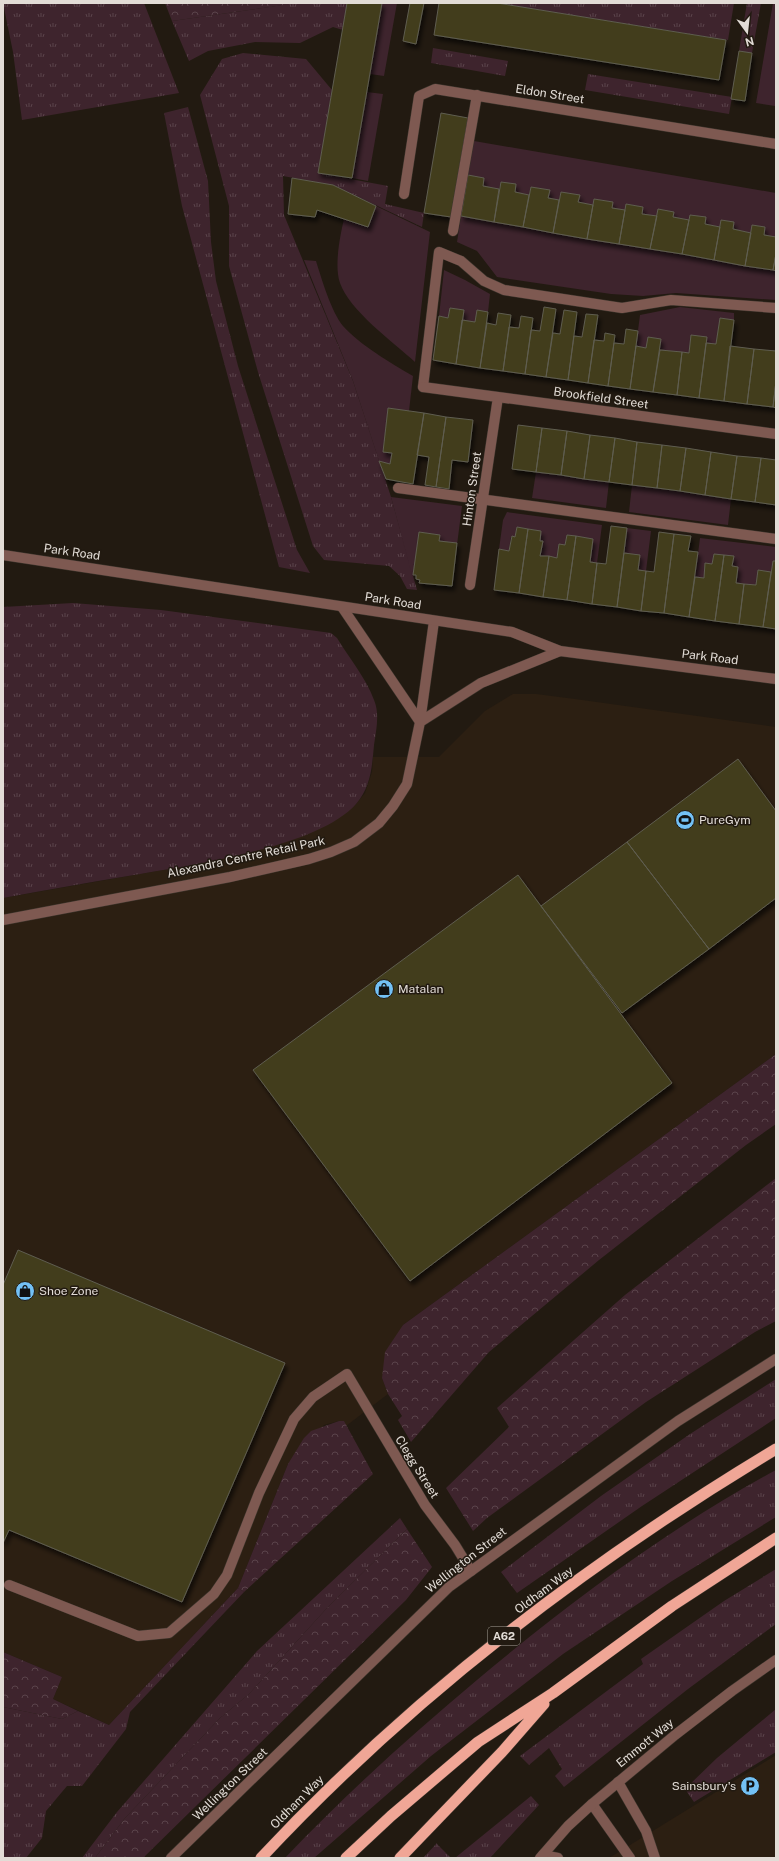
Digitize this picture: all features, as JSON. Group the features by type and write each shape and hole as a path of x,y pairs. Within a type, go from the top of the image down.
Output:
{"highway":[{"name":"Oldham Way","path":"261,1858 308,1807 409,1714 486,1649 605,1560 723,1481 776,1449"},
{"path":"346,1858 391,1816 478,1742 553,1693 672,1606 748,1554 776,1538"},
{"path":"400,1858 502,1752 553,1693"}],"street":[{"name":"Eldon Street","path":"404,194 419,96 435,89 776,144"},
{"path":"453,231 478,95"},
{"name":"Brookfield Street","path":"776,308 671,300 622,308 504,290 484,281 461,260 439,252 424,387 776,434"},
{"name":"Hinton Street","path":"470,585 498,397"},
{"path":"398,488 776,539"},
{"name":"Park Road","path":"3,555 512,632 560,651 776,679"},
{"path":"342,607 420,722 481,683 560,651"},
{"name":"Alexandra Centre Retail Park","path":"3,920 230,877 332,852 354,842 379,823 393,806 407,784 420,722 434,621"},
{"name":"Wellington Street","path":"171,1858 262,1771 413,1620 449,1587 678,1421 776,1359"},
{"name":"Clegg Street","path":"9,1585 138,1636 169,1633 214,1594 227,1575 259,1493 294,1419 313,1397 346,1374 425,1504 455,1545 471,1571"},
{"name":"Emmott Way","path":"541,1856 568,1826 618,1782 732,1691 776,1660"},
{"path":"618,1782 646,1831 655,1858"},
{"path":"592,1804 630,1858"},
{"path":"541,1856 558,1858"}],"shaded area":[{"path":"513,694 536,694 776,727 776,1054 403,1325 382,1378 388,1394 346,1426 344,1421 324,1425 288,1464 238,1588 109,1725 53,1699 62,1677 3,1652 3,898 180,867 355,805 365,793 372,772 373,757 439,757 485,711"},
{"name":"Sainsbury's","path":"776,1755 776,1858 609,1858"}],"green space":[{"path":"3,3 144,3 179,93 22,120 13,52"},
{"path":"165,3 284,3 284,5 172,21"},
{"path":"284,3 347,3 343,30 333,27 300,43 255,42 208,51 189,61 172,21 283,5"},
{"path":"382,3 397,3 384,76 370,74"},
{"path":"497,3 734,3 728,40"},
{"path":"747,3 761,3 752,53 739,51"},
{"path":"773,3 776,3 775,106 756,103"},
{"path":"433,48 508,61 505,76 431,63"},
{"path":"243,53 306,59 332,90 318,173 388,186 385,204 424,213 422,227 333,185 283,176 284,215 353,381 391,497 417,590 407,589 400,576 389,566 324,560 313,546 258,372 229,266 229,206 200,95 222,59"},
{"path":"588,74 732,97 729,114 585,90"},
{"path":"367,92 383,94 368,181 352,178"},
{"path":"188,107 208,181 211,242 216,281 238,366 297,550 310,573 279,567 182,206 164,113"},
{"path":"474,141 776,193 776,237 764,235 765,227 753,225 751,233 733,229 734,222 722,220 720,227 705,224 705,217 690,215 689,220 673,217 674,212 659,209 657,216 642,214 643,207 627,204 625,210 612,208 613,202 594,199 593,205 578,202 579,195 561,192 559,200 548,198 549,190 531,187 529,195 515,192 516,184 501,182 499,189 483,186 484,178 468,175"},
{"path":"376,206 430,232 415,362 362,315 352,304 340,283 338,276 339,242 344,219 368,227"},
{"path":"461,216 776,271 776,300 676,293 643,296 611,294 497,277 477,251 457,242"},
{"path":"304,260 316,261 331,304 343,326 367,347 413,376 409,411 388,408 383,451 392,453 390,464 379,461 353,381"},
{"path":"444,270 490,294 488,312 477,311 475,322 462,320 463,310 450,308 448,318 439,316"},
{"path":"680,307 734,313 734,320 720,318 716,344 706,343 706,337 692,335 689,353 660,350 661,339 648,337 646,348 636,346 640,315"},
{"path":"536,472 609,482 606,508 532,498"},
{"path":"632,485 731,499 728,525 629,512"},
{"path":"391,497 462,506 457,545 439,541 440,535 419,532 412,575"},
{"path":"507,512 602,525 597,563 590,562 593,539 567,535 565,545 559,544 557,558 540,556 542,541 540,541 541,531 517,527 515,537 511,537 509,551 499,549 503,520"},
{"path":"627,528 651,531 646,571 638,570 640,555 624,553"},
{"path":"700,538 776,547 776,561 773,561 771,572 758,570 756,585 736,583 738,567 732,566 733,556 714,554 712,564 705,564 704,578 695,577"},
{"path":"73,603 161,610 331,633 337,638 362,676 376,705 377,722 370,776 365,791 356,804 337,819 312,832 249,853 183,867 3,898 3,607"},
{"path":"776,1054 776,1124 746,1145 599,1260 489,1352 411,1442 398,1420 402,1416 388,1394 382,1378 385,1352 403,1325"},
{"path":"776,1178 776,1321 755,1332 646,1402 487,1518 473,1531 446,1488 509,1427 497,1408 625,1295"},
{"path":"776,1379 776,1418 642,1506 517,1593 501,1572 601,1496 690,1434"},
{"path":"339,1421 344,1421 373,1474 244,1592 238,1588 288,1464 304,1438 311,1431"},
{"path":"776,1470 776,1517 672,1581 563,1654 431,1756 314,1858 285,1858 331,1811 403,1744 477,1680 548,1622 659,1541 736,1492"},
{"path":"400,1518 407,1529 327,1608 249,1694 220,1718 125,1818 95,1858 82,1858 117,1812 257,1651"},
{"path":"407,1529 432,1567 406,1600 143,1858 95,1858 125,1818 220,1718 249,1694 327,1608"},
{"path":"776,1569 776,1624 688,1689 564,1787 555,1776 562,1769 549,1748 529,1765 520,1756 643,1664 641,1659 724,1601"},
{"path":"238,1588 244,1592 130,1712 126,1729 82,1786 67,1786 46,1811 42,1838 26,1858 3,1858 3,1707 62,1719 78,1711 109,1725"},
{"path":"3,1652 62,1677 53,1699 78,1711 62,1719 3,1707"},
{"path":"776,1709 776,1752 694,1802 685,1789 717,1758"},
{"path":"531,1796 539,1805 490,1858 455,1858"},
{"path":"437,1843 451,1858 423,1858"}],"building":[{"path":"347,3 382,3 352,178 318,173"},
{"path":"410,3 424,3 416,44 403,41"},
{"path":"439,3 497,3 726,40 719,80 434,35"},
{"path":"739,51 752,53 745,101 731,99"},
{"path":"441,113 468,118 451,217 424,213"},
{"path":"468,175 484,178 483,186 499,189 494,222 461,216"},
{"path":"292,178 333,185 376,206 368,227 317,210 315,217 288,214"},
{"path":"501,182 516,184 515,192 529,195 523,227 494,222"},
{"path":"531,187 550,190 548,198 559,200 553,233 523,227"},
{"path":"561,192 580,195 578,202 593,205 587,239 553,233"},
{"path":"594,199 613,202 612,208 625,210 619,244 587,239"},
{"path":"626,204 643,207 642,214 657,216 650,249 619,244"},
{"path":"658,209 674,212 673,217 689,220 682,254 650,249"},
{"path":"690,215 706,217 705,224 720,227 714,260 682,254"},
{"path":"721,220 734,222 733,229 751,233 745,266 714,260"},
{"path":"752,225 765,227 764,235 776,237 776,254 773,270 745,266"},
{"path":"776,254 776,271 773,270"},
{"path":"544,307 556,309 546,377 525,374 531,330 540,331"},
{"path":"450,308 464,310 456,364 433,360 439,316 448,318"},
{"path":"477,310 488,312 480,368 456,364 462,320 475,322"},
{"path":"564,310 577,312 568,380 546,377 553,333 560,334"},
{"path":"498,313 511,315 503,371 480,368 487,323 496,325"},
{"path":"586,314 598,315 588,383 568,380 574,336 582,337"},
{"path":"521,316 533,318 525,374 503,371 509,327 519,328"},
{"path":"720,318 734,320 724,401 699,398 706,343 716,344"},
{"path":"626,329 638,331 630,389 608,386 614,343 624,344"},
{"path":"605,333 615,335 608,386 588,383 594,340 604,341"},
{"path":"691,335 707,337 699,398 677,395 682,352 689,353"},
{"path":"648,337 661,339 653,392 630,389 636,346 646,348"},
{"path":"730,346 754,349 747,404 724,401"},
{"path":"754,349 776,351 776,381 773,407 747,404"},
{"path":"660,350 682,352 677,395 653,392"},
{"path":"776,381 776,408 773,407"},
{"path":"388,408 424,413 413,484 386,479 379,461 390,464 392,453 383,452"},
{"path":"424,413 446,417 436,487 425,485 429,457 417,455"},
{"path":"446,417 473,420 468,462 452,460 449,489 436,487"},
{"path":"518,425 542,428 536,472 512,469"},
{"path":"542,428 567,431 561,475 536,472"},
{"path":"567,431 590,435 584,479 561,475"},
{"path":"590,435 615,438 609,482 584,479"},
{"path":"615,438 637,442 632,485 609,482"},
{"path":"637,442 662,445 657,488 632,485"},
{"path":"662,445 686,448 680,491 657,488"},
{"path":"686,448 711,452 705,495 680,491"},
{"path":"711,452 737,456 731,499 705,495"},
{"path":"737,456 761,458 755,502 731,499"},
{"path":"761,458 776,460 776,505 755,502"},
{"path":"611,526 627,528 617,607 592,604 597,563 606,564"},
{"path":"517,527 528,529 519,593 494,590 499,549 509,551 512,536 515,537"},
{"path":"528,529 541,531 540,541 543,541 540,556 549,556 543,597 519,593"},
{"path":"419,532 440,535 439,541 457,543 452,586 419,583 420,580 416,579 416,575 413,575"},
{"path":"659,532 674,534 664,613 641,611 646,571 654,572"},
{"path":"674,534 691,536 688,551 698,552 689,617 664,613"},
{"path":"567,535 576,536 567,600 543,597 549,556 557,558 559,544 565,545"},
{"path":"576,536 593,539 590,562 597,563 592,604 567,600"},
{"path":"624,553 640,555 638,570 646,571 641,611 617,607"},
{"path":"714,554 724,555 715,621 689,617 695,577 704,578 705,563 712,564"},
{"path":"724,555 734,556 732,566 738,567 736,583 744,584 739,624 715,621"},
{"path":"773,561 776,561 776,629 763,627"},
{"path":"758,570 771,572 763,627 739,624 744,584 756,585"},
{"path":"738,759 776,811 776,898 709,949 627,842"},
{"path":"627,842 709,949 622,1013 541,906"},
{"path":"518,875 672,1083 410,1281 253,1070"},
{"path":"18,1250 285,1363 182,1602 9,1530 3,1543 3,1285"}],"place":[{"name":"PureGym","path":"685,820"},
{"name":"Matalan","path":"384,989"},
{"name":"Shoe Zone","path":"25,1291"},
{"name":"Sainsbury's","path":"750,1786"}]}
